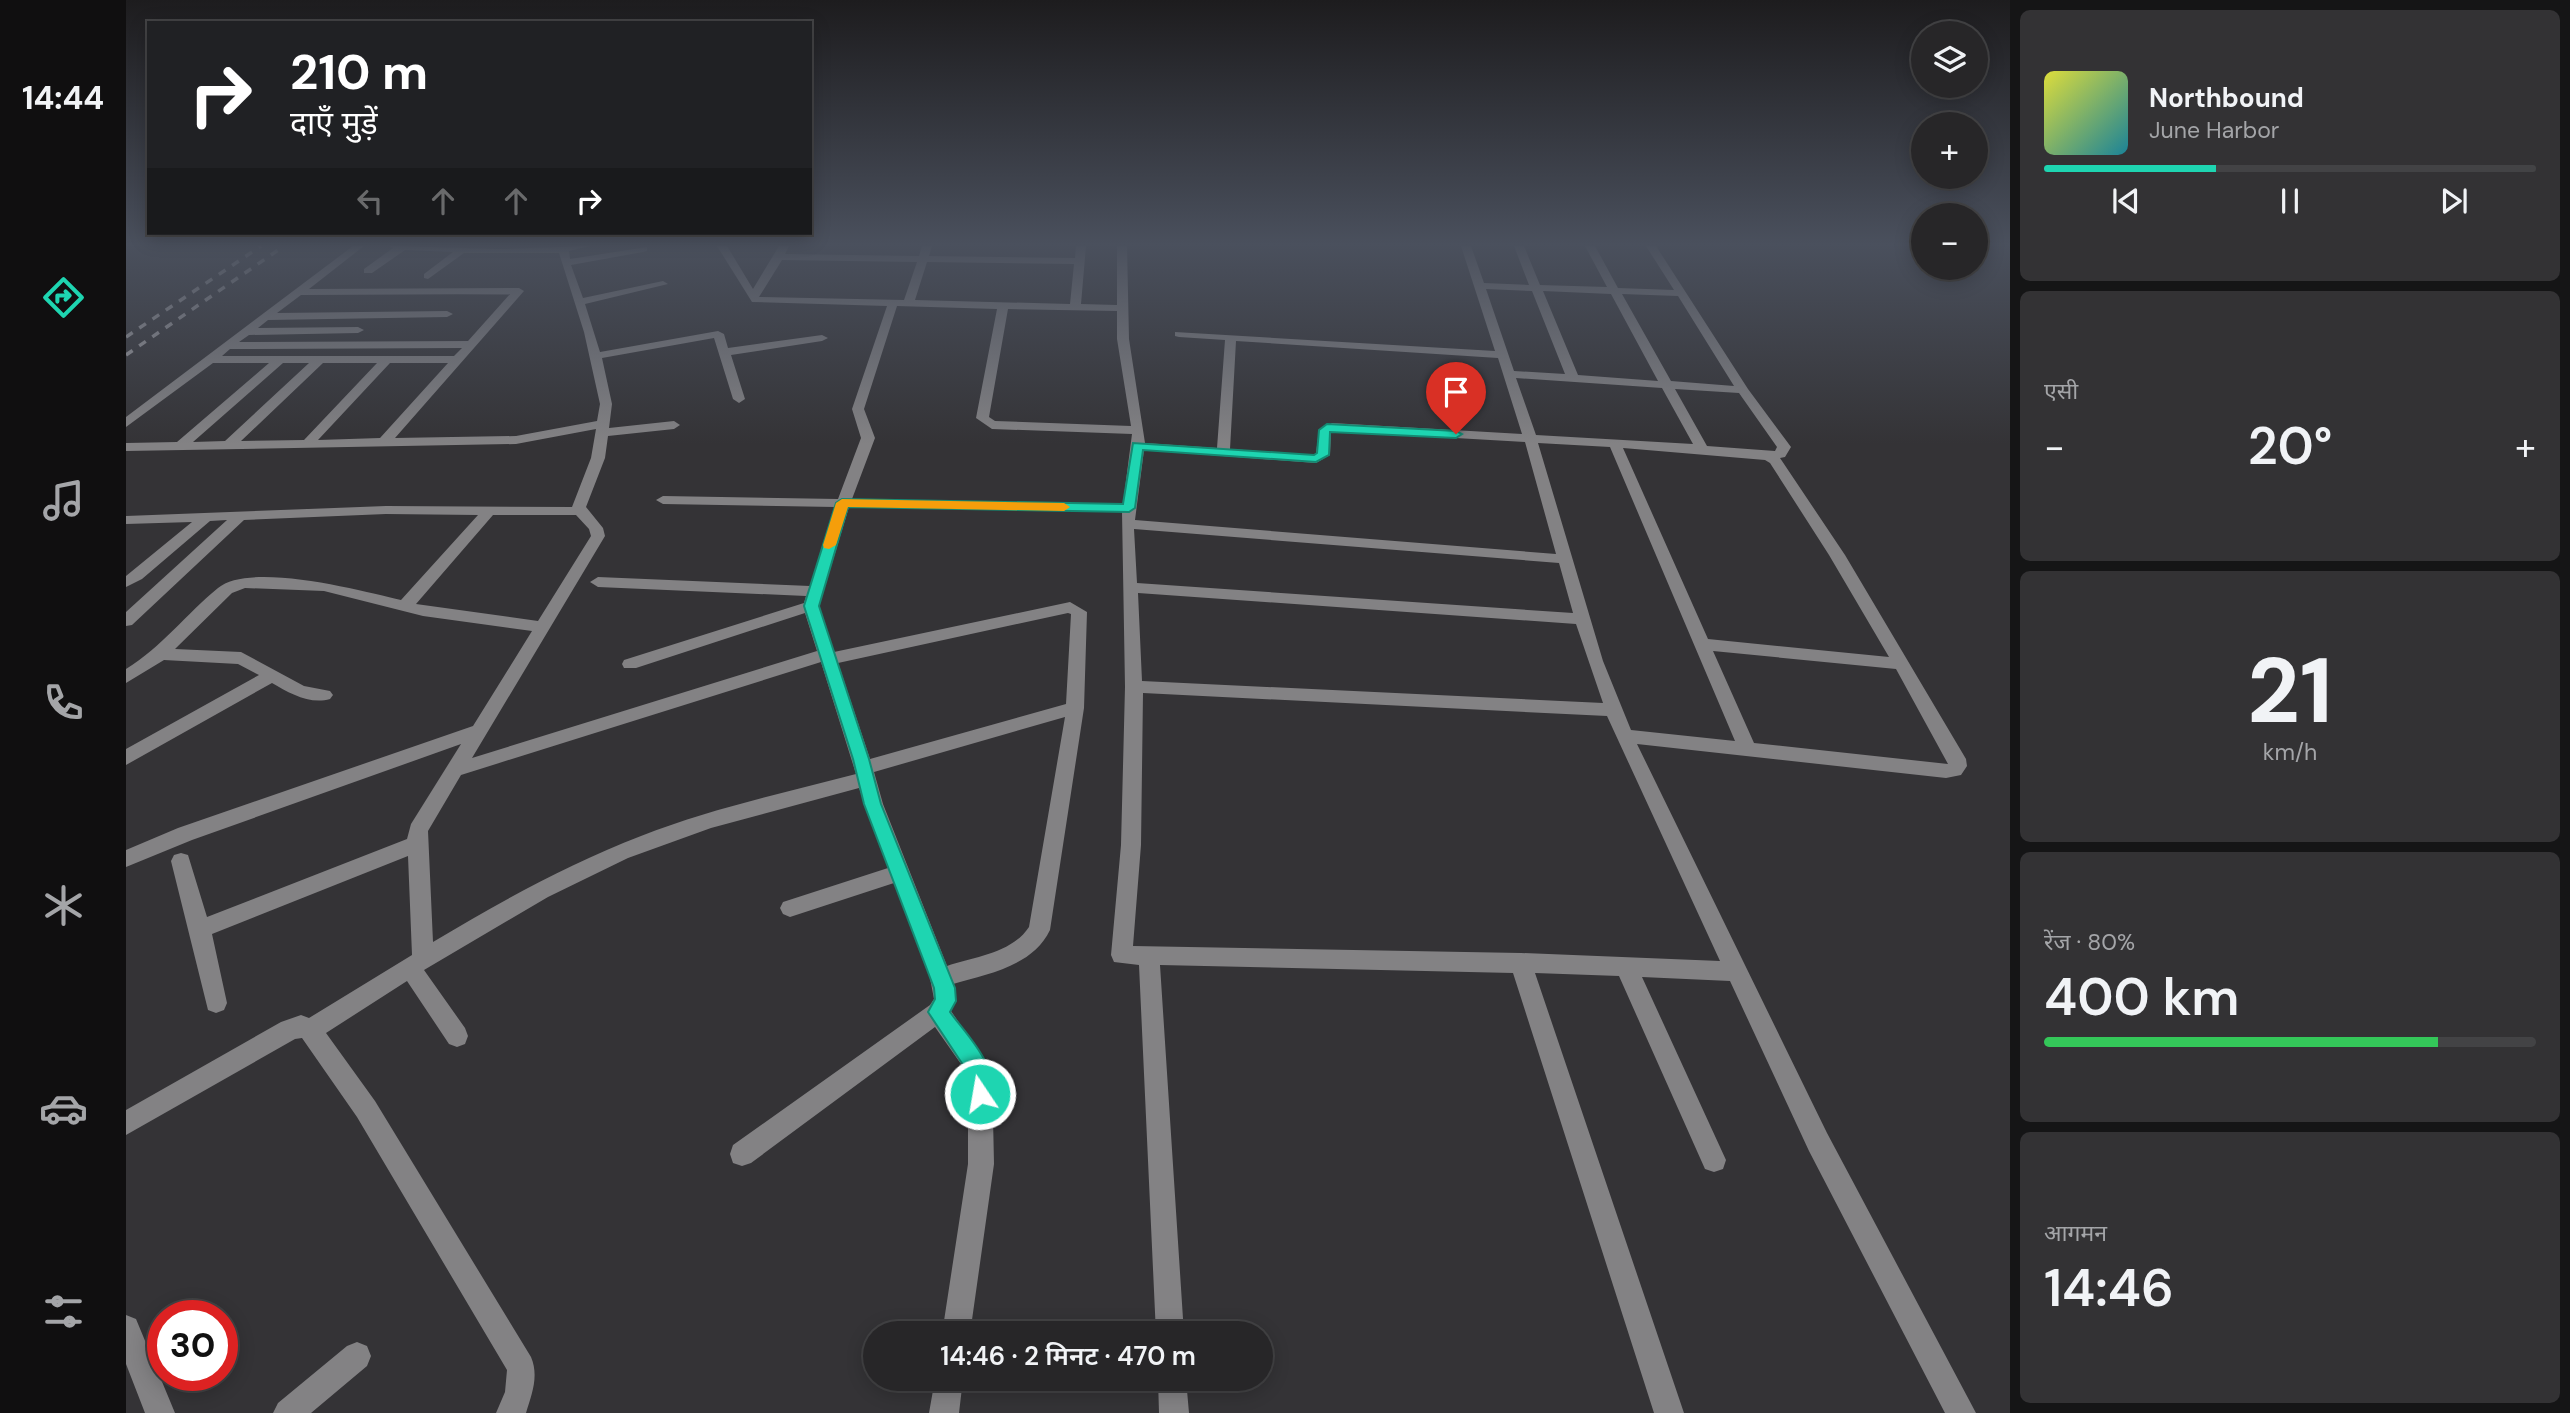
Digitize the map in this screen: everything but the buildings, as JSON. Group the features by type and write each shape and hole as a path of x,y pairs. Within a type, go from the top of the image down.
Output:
{"street":[{"path":"126,423 271,312"},
{"path":"385,441 500,312"},
{"path":"580,511 598,458 606,397 583,312"},
{"path":"742,1154 938,1012 945,1001 941,978 873,804 813,598 842,503 867,438 858,409 896,312"},
{"path":"1002,312 982,418 992,425 1138,438 1223,451 1316,459 1323,455 1325,430 1332,427 1702,449 1768,456 1780,454 1784,447 1742,390 1693,312"},
{"path":"1123,312 1123,339 1138,438 1128,516 1134,687 1130,845 1122,955 1521,963 1736,971"},
{"path":"1489,312 1530,438 1582,619 1624,736 1818,1142 1961,1413"},
{"path":"1546,312 1573,378"},
{"path":"1627,312 1702,449"},
{"path":"264,317 447,314"},
{"path":"246,332 358,330"},
{"path":"596,356 718,334 726,352 739,400"},
{"path":"1179,334 1506,364 1573,378 1742,390"},
{"path":"1223,451 1231,337"},
{"path":"726,352 821,338"},
{"path":"226,346 472,344"},
{"path":"209,359 458,360"},
{"path":"180,446 280,359"},
{"path":"229,445 320,359"},
{"path":"308,443 387,360"},
{"path":"126,447 516,440 602,428 674,425"},
{"path":"1615,444 1748,751"},
{"path":"1624,736 1748,751 1954,770 1958,766 1957,759 1837,555 1775,460 1768,456"},
{"path":"663,500 842,503 1128,516 1565,559"},
{"path":"126,520 386,510 580,511 596,527 598,536 418,830 417,965 457,1036"},
{"path":"404,607 491,510"},
{"path":"126,621 240,516"},
{"path":"126,582 137,576 206,517"},
{"path":"598,582 813,598"},
{"path":"126,677 157,657 234,584 324,586 404,607 544,627"},
{"path":"1131,588 1582,619"},
{"path":"630,664 813,598"},
{"path":"454,770 828,656 1070,607 1079,612 1075,708 1041,917 1035,939 1017,952 941,978"},
{"path":"1702,644 1901,664"},
{"path":"126,660 157,657 241,658 300,691 324,695"},
{"path":"126,758 272,675"},
{"path":"1134,687 1614,710"},
{"path":"310,1030 528,897 621,852 668,834 1075,708"},
{"path":"126,859 186,834 480,730"},
{"path":"200,929 416,844"},
{"path":"181,861 200,929 216,1003"},
{"path":"790,908 899,873"},
{"path":"1149,956 1169,1321"},
{"path":"1521,963 1669,1413"},
{"path":"1626,967 1714,1160"},
{"path":"938,1012 980,1071 981,1164 958,1321"},
{"path":"126,1123 289,1030 301,1026 310,1030 366,1109 521,1367 519,1392 510,1413"},
{"path":"126,1329 160,1413"},
{"path":"288,1413 357,1356"},
{"path":"944,1413 947,1391"},
{"path":"1173,1391 1174,1413"}],"railway":[{"path":"126,337 163,312"},
{"path":"126,355 188,312"}],"slow traffic":[{"path":"829,545 842,503 1064,507"}],"route":[{"path":"980,1094 980,1071 938,1012 945,1001 944,988 873,804 811,606 842,503 1129,508 1138,446 1316,459 1323,455 1325,430 1332,427 1456,434"}]}
